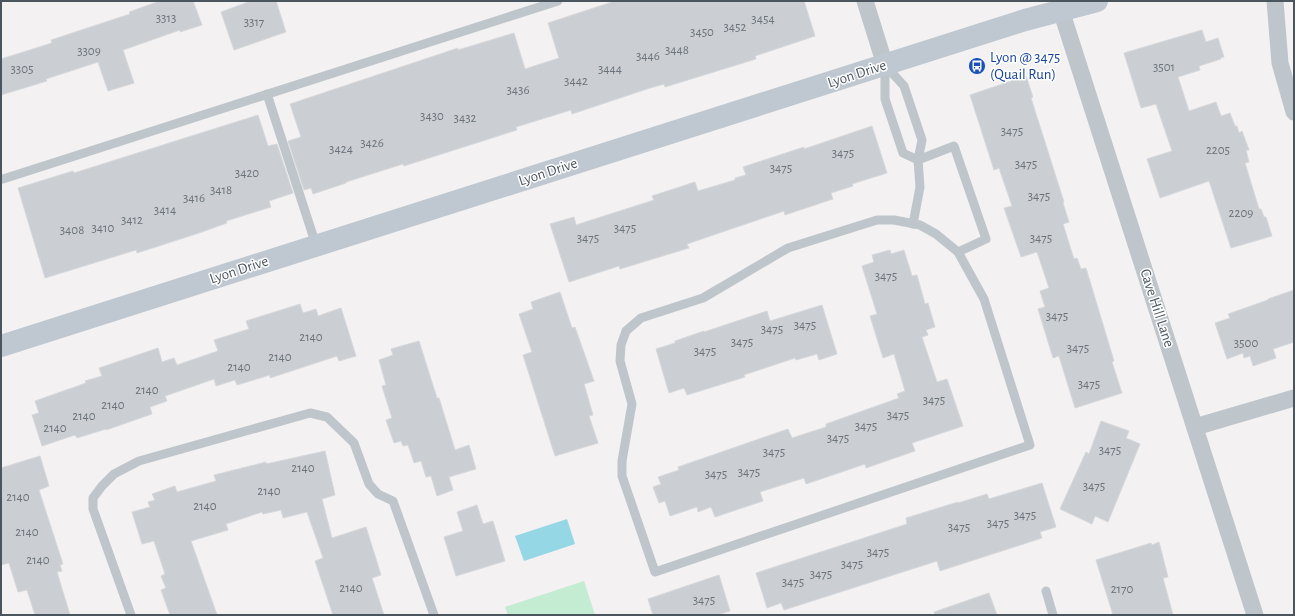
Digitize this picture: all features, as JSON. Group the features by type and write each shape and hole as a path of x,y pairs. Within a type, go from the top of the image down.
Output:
{"street":[{"path":"865,1 886,65"},
{"name":"Lyon Drive","path":"1,346 886,65 1025,20 1060,6 1097,1"},
{"path":"1275,1 1280,62 1294,112"},
{"name":"Cave Hill Lane","path":"1060,6 1255,615"},
{"path":"1195,427 1294,398"}],"lane":[{"path":"4,179 558,1"},
{"path":"886,65 885,99 903,153 918,160 954,146 986,239 958,252"},
{"path":"886,65 904,86 922,140 918,160 920,188 913,224"},
{"path":"267,94 316,245"},
{"path":"877,220 894,220 913,224 920,225 936,234 958,252 984,299 1030,445 655,572 622,476 622,461 632,404 620,362 621,345 626,331 641,318 703,298 788,248 877,220"},
{"path":"130,615 93,509 93,498 102,486 114,474 139,461 310,413 327,417 354,443 369,484 378,494 393,501 434,615"},
{"path":"1046,591 1053,615"}],"green space":[{"path":"584,581 595,615 508,615 505,607"}],"water":[{"path":"567,519 575,544 524,561 515,536"}],"building":[{"path":"160,1 193,1 202,25 180,32 180,30 123,50 134,83 108,91 98,62 46,79 47,81 1,95 1,59 52,43 51,40 130,14 129,12"},
{"path":"251,1 276,1 286,32 234,50 221,12"},
{"path":"615,1 804,1 815,36 755,56 756,59 665,87 664,84 650,88 572,114 571,110 516,127 517,130 404,166 403,164 313,194 311,188 304,190 288,141 301,137 290,104 458,48 458,50 514,33 525,69 559,58 548,23"},
{"path":"1202,30 1206,42 1218,38 1224,57 1199,66 1200,70 1178,77 1189,111 1216,102 1221,116 1230,113 1239,133 1242,131 1249,150 1246,150 1249,162 1245,163 1259,209 1261,209 1264,217 1266,217 1272,236 1231,248 1209,181 1160,198 1147,159 1172,151 1156,104 1141,108 1124,53"},
{"path":"1026,76 1033,97 1031,98 1069,222 1063,224 1074,259 1077,258 1081,269 1086,268 1122,393 1075,408 1059,356 1053,358 1038,309 1045,307 1040,291 1049,288 1037,252 1021,257 1004,208 1012,206 999,168 994,170 970,95"},
{"path":"258,115 268,146 277,144 293,193 269,201 271,207 226,221 227,223 196,234 137,253 136,250 45,278 18,188 73,171 74,173"},
{"path":"872,126 887,173 852,184 853,186 831,193 833,199 785,215 784,211 687,244 689,248 620,269 619,266 569,282 550,224 574,217 576,225 654,200 652,196 695,182 698,191 735,180 735,178 746,175 743,167 804,147 804,149"},
{"path":"890,250 891,254 904,250 912,276 917,275 925,304 928,303 935,327 926,330 928,335 922,337 937,382 947,379 963,426 912,443 915,451 866,468 865,464 806,484 804,478 760,492 763,501 715,517 711,507 698,512 697,507 670,516 665,501 659,503 653,487 661,484 658,477 679,470 678,467 788,429 792,438 826,427 826,424 899,398 897,394 905,391 894,354 883,358 870,316 877,314 862,266 874,262 872,255"},
{"path":"1294,290 1294,342 1273,349 1276,358 1253,366 1250,356 1244,358 1243,353 1227,359 1215,323 1230,318 1228,314"},
{"path":"560,292 572,328 575,327 594,381 584,384 593,415 589,416 598,443 555,456 523,355 532,352 519,314 533,309 531,302"},
{"path":"300,304 303,313 316,309 318,316 341,308 356,356 339,361 337,356 270,378 270,375 237,385 235,380 216,386 214,379 165,396 167,401 150,407 152,414 106,430 77,438 75,435 42,446 32,415 39,413 35,401 86,383 85,381 102,376 99,368 158,348 162,362 174,358 177,365 218,351 214,340 249,329 246,321"},
{"path":"822,305 837,354 819,360 817,354 796,360 795,358 744,375 745,377 687,395 684,388 669,393 656,349 704,331 767,311 770,321"},
{"path":"419,341 455,450 469,445 476,469 449,477 453,490 437,496 431,476 426,477 421,461 414,463 408,445 403,446 401,441 394,443 386,420 392,418 382,386 386,385 379,360 393,355 391,349"},
{"path":"1101,421 1129,431 1126,438 1140,444 1108,522 1095,516 1092,524 1060,509 1086,452 1089,454"},
{"path":"325,451 335,495 322,499 332,538 366,527 381,575 372,578 384,615 333,615 315,561 323,558 307,512 283,518 281,510 263,514 262,512 226,524 228,530 191,541 217,615 170,615 161,590 166,588 161,576 165,574 154,541 142,544 132,512 150,507 148,502 155,500 152,494 175,486 177,492 216,481 214,475 266,462 266,464"},
{"path":"40,456 49,486 39,490 63,564 60,565 62,571 57,572 70,615 35,615 27,590 18,592 9,563 1,565 1,468"},
{"path":"1042,483 1056,527 1040,532 1042,538 940,571 937,561 784,610 781,603 767,608 756,573 907,524 906,518 987,494 989,499"},
{"path":"477,505 483,524 493,521 505,561 456,576 444,537 463,531 457,512"},
{"path":"1159,542 1168,577 1163,578 1173,615 1113,615 1096,560 1151,543 1152,545"},
{"path":"719,575 730,611 717,615 653,615 648,599"},
{"path":"989,593 997,615 935,615 934,612"}],"place":[{"name":"Lyon @ 3475 (Quail Run)","path":"977,66"}]}
